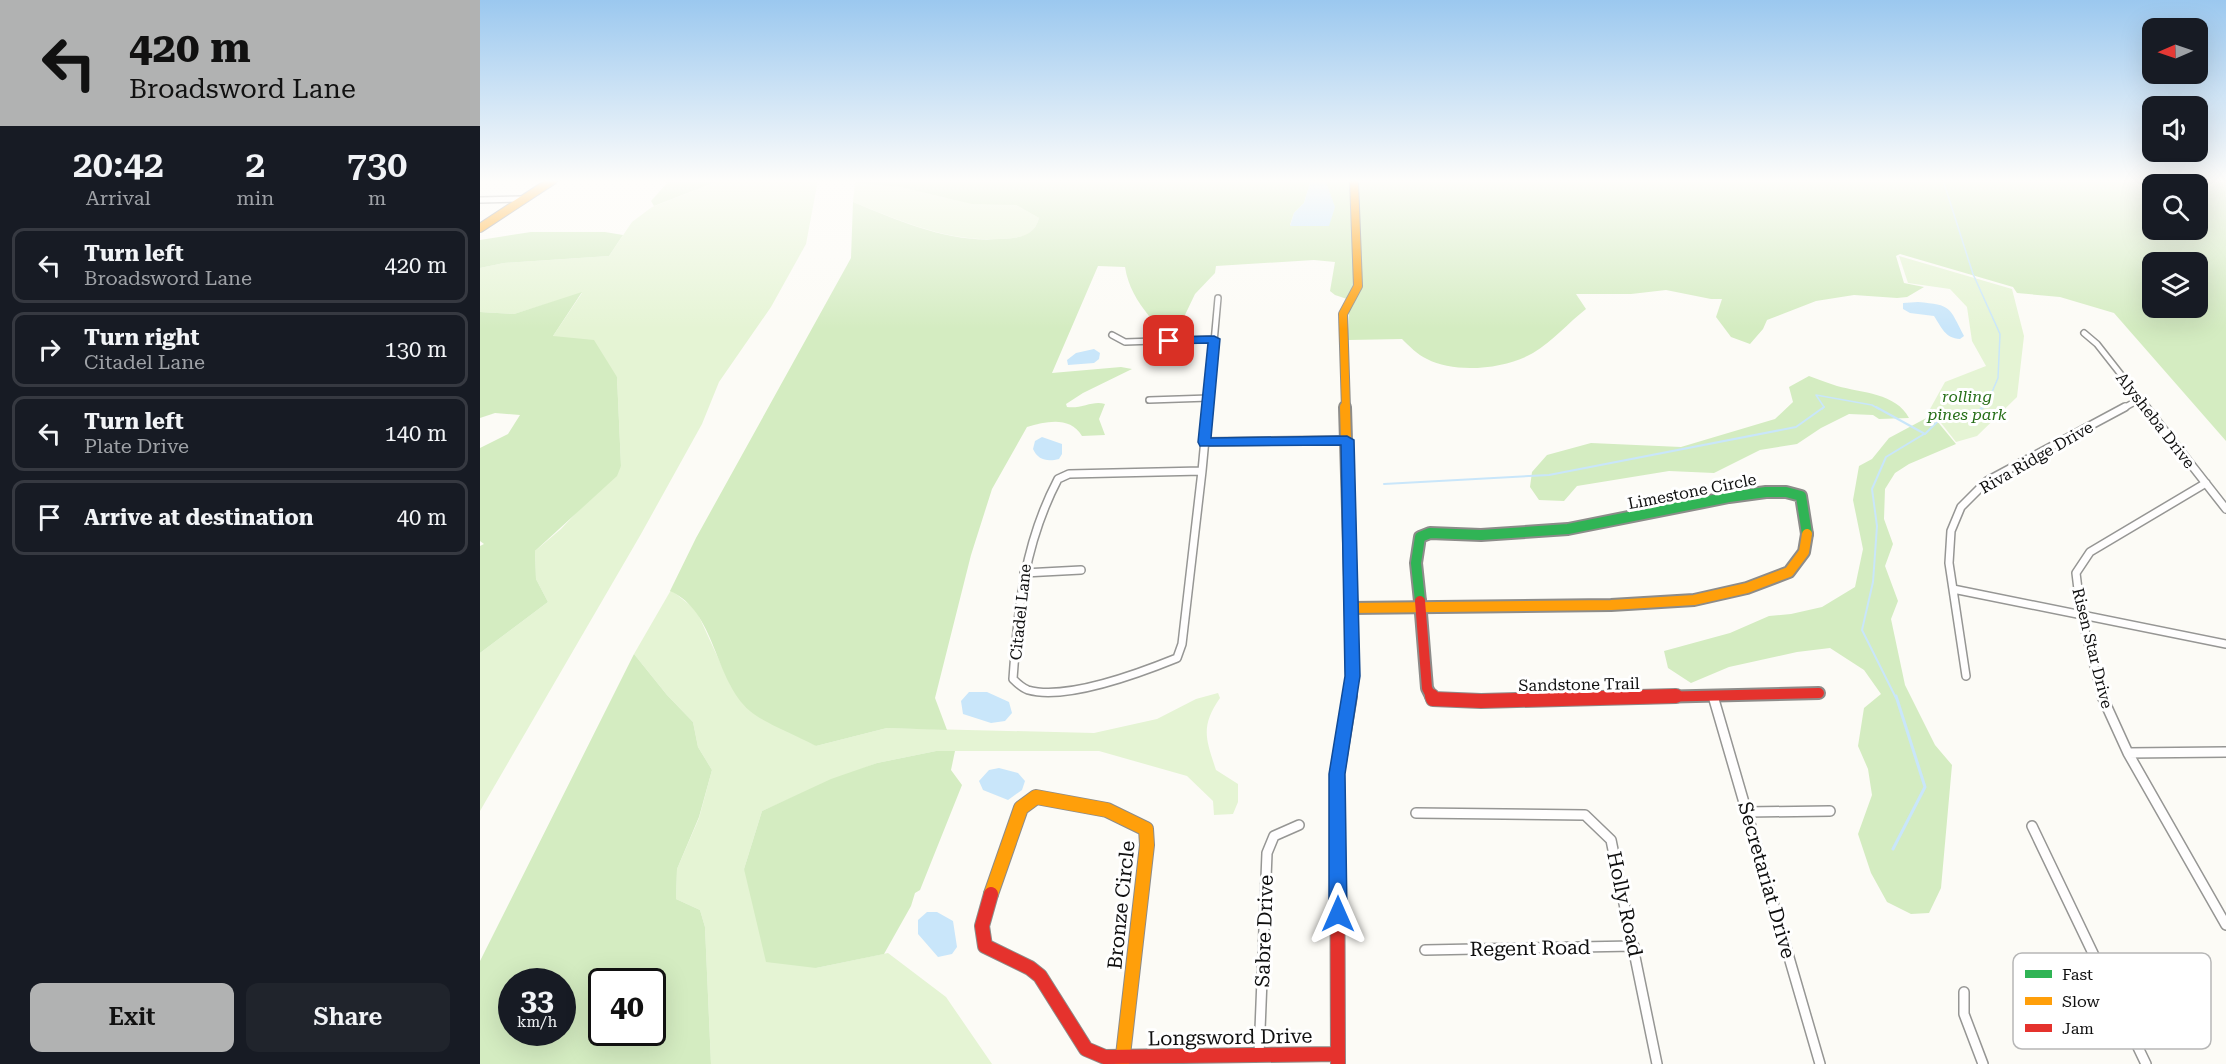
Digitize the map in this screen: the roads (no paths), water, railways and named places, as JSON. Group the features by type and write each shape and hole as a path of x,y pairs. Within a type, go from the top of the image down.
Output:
{"street":[{"path":"1338,1059 1337,774 1353,676 1343,314 1358,286 1356,230"},
{"name":"Citadel Lane","path":"1202,471 1069,474 1058,479 1027,551 1017,615 1013,680 1029,691 1096,686 1151,669 1177,658 1182,644 1202,471 1218,298"},
{"name":"Alysheba Drive","path":"2084,333 2097,344 2226,509"},
{"path":"1112,335 1125,342 1214,339"},
{"path":"1149,400 1209,398"},
{"name":"Riva Ridge Drive","path":"1966,676 1949,563 1950,538 1955,520 1968,498 1995,476 2140,399"},
{"path":"1204,442 1347,440"},
{"name":"Risen Star Drive","path":"2206,483 2090,552 2076,573 2081,614 2104,704 2128,753 2226,925"},
{"name":"Limestone Circle","path":"1351,608 1420,607 1663,603 1695,600 1759,585 1791,571 1803,556 1810,538 1806,513 1801,496 1786,492 1766,492 1568,529 1481,535 1430,533 1420,537 1416,547 1420,607"},
{"path":"1024,573 1081,570"},
{"path":"1953,589 2226,644"},
{"name":"Sandstone Trail","path":"1420,607 1427,688 1433,699 1481,701 1819,693"},
{"name":"Secretariat Drive","path":"1713,696 1820,1064"},
{"path":"2128,753 2226,752"},
{"name":"Bronze Circle","path":"1036,797 1068,801 1134,819 1146,830 1147,845 1122,1060 1105,1057 1086,1049 1040,976 1030,968 985,946 981,936 981,924 1021,808 1036,797"},
{"path":"1747,812 1830,811"},
{"name":"Holly Road","path":"1416,813 1585,815 1611,840 1657,1064"},
{"name":"Sabre Drive","path":"1259,1055 1267,853 1274,836 1299,825"},
{"path":"2032,826 2093,953"},
{"name":"Regent Road","path":"1425,950 1634,946"},
{"path":"1964,992 1964,1014 1983,1064"},
{"path":"2139,1049 2146,1064"},
{"name":"Longsword Drive","path":"1122,1060 1259,1055 1338,1059"}],"water":[{"path":"1918,302 1944,306 1952,313 1964,336 1960,339 1951,337 1934,316 1910,313 1903,309 1903,303"},
{"path":"1094,349 1100,353 1099,359 1094,363 1068,365 1067,360 1076,353"},
{"path":"1042,437 1062,444 1062,454 1059,459 1043,459 1037,456 1033,449 1035,441"},
{"path":"969,692 987,692 1009,702 1012,713 1005,721 991,723 963,714 961,701"},
{"path":"999,768 1018,773 1025,781 1022,790 1008,800 983,790 979,781 989,770"},
{"path":"927,912 937,912 953,921 957,947 952,954 938,957 918,934 918,920"}],"waterway":[{"path":"1959,230 1973,274 2000,334 1998,378 1986,406 1981,409"},
{"path":"1824,407 1816,395 1872,405 1879,409"},
{"path":"1384,484 1549,475 1796,427 1824,407"},
{"path":"1876,407 1925,434 1948,411 1959,413 1960,421 1984,407"},
{"path":"1896,698 1862,630 1873,582 1877,526 1872,489 1886,457 1924,434"},
{"path":"1893,849 1925,787 1896,696"}],"park label":[{"name":"rolling pines park","path":"1967,405"}]}
